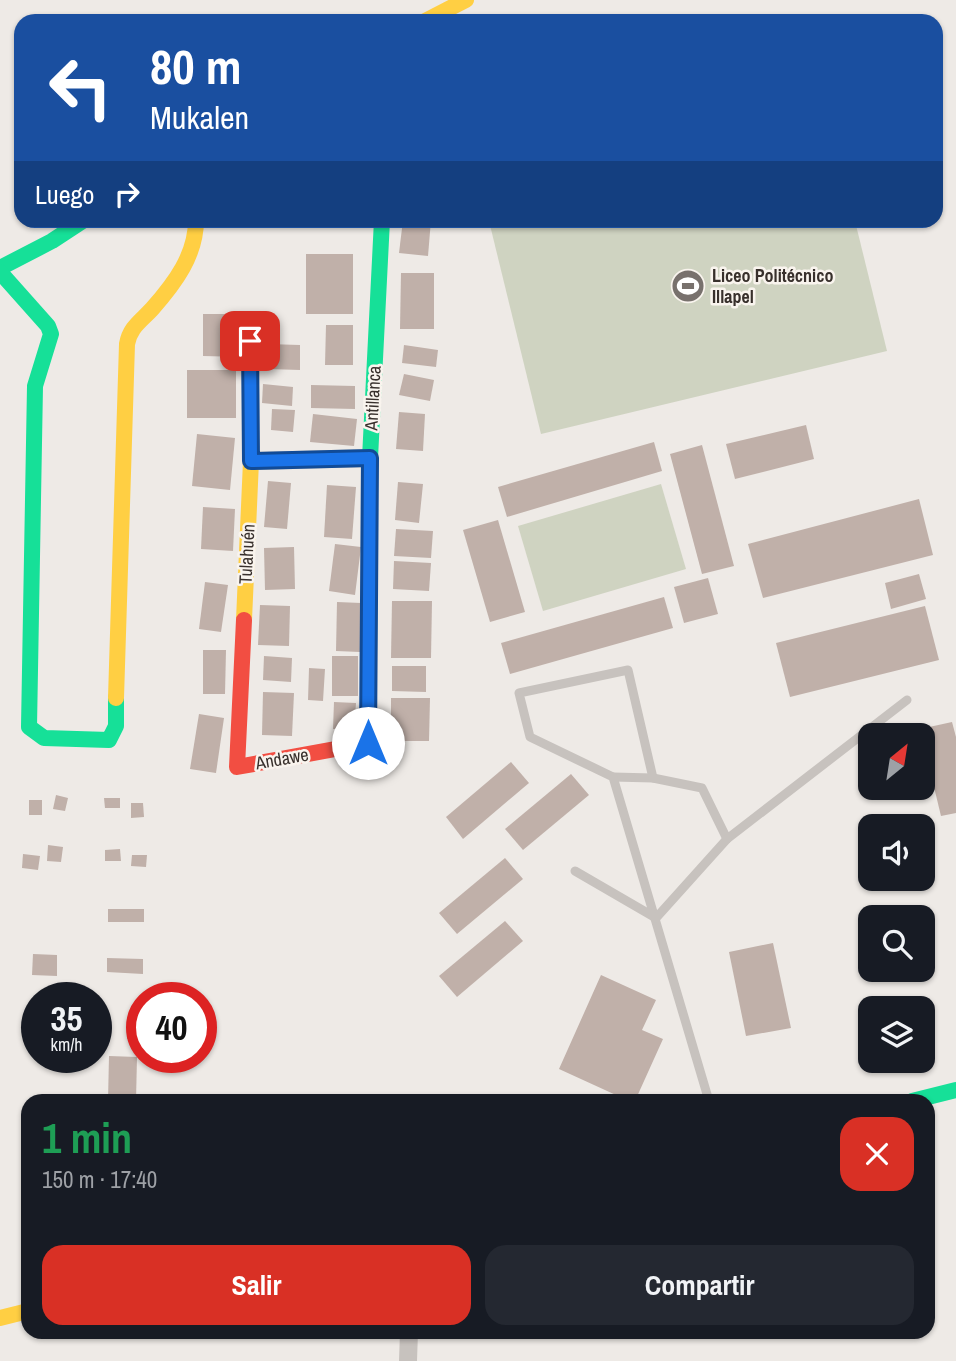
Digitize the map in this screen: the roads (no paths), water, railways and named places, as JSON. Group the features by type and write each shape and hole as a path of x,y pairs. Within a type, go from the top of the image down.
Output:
{"street":[{"path":"439,14 466,0"},
{"path":"72,228 0,270 48,326 51,334 35,386 29,727 44,738 109,740 116,726 129,331 148,314 193,250 195,228"},
{"name":"Antillanca","path":"368,743 370,458 382,228"},
{"name":"Tulahuén","path":"237,767 251,461 250,341"},
{"path":"251,461 370,458"},
{"name":"Andawe","path":"237,767 368,743"},
{"path":"935,1095 956,1090"},
{"path":"0,1318 21,1313"},
{"path":"408,1361 409,1339"}],"lane":[{"path":"653,778 628,670 519,693 530,737 614,777 653,778 702,788 727,839"},
{"path":"656,918 727,839 907,700"},
{"path":"614,777 707,1094"},
{"path":"575,871 656,918"}],"place":[{"name":"Liceo Politécnico Illapel","path":"688,286"}]}
